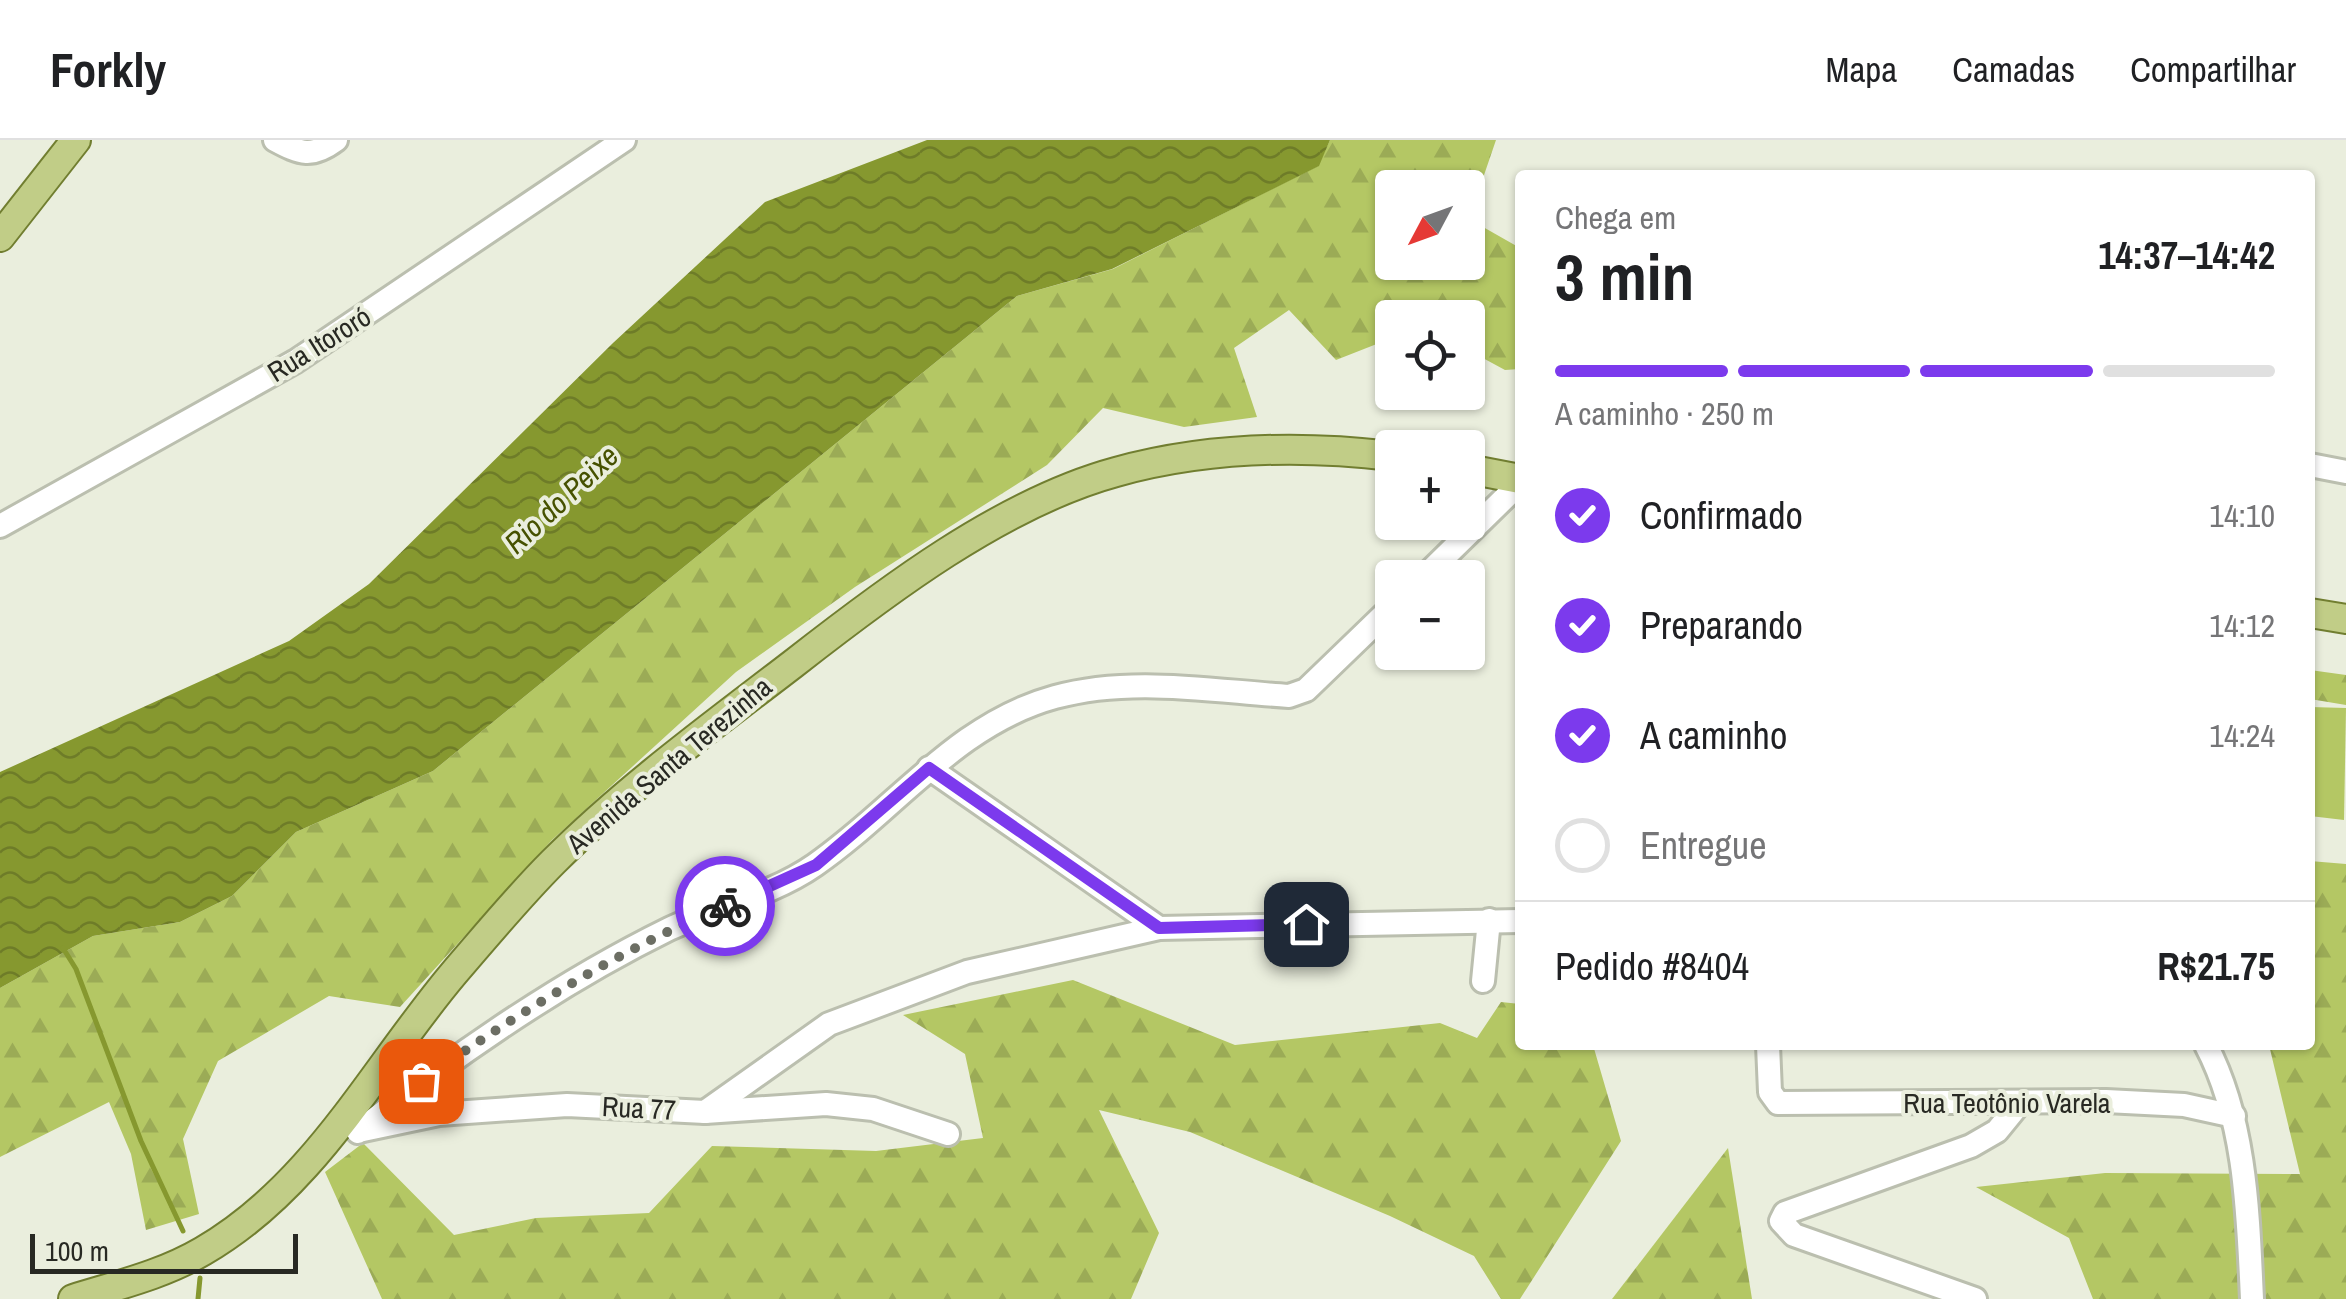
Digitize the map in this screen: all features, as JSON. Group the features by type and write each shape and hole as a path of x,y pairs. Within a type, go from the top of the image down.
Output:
{"main road":[{"path":"0,237 76,140"},
{"name":"Avenida Santa Terezinha","path":"73,1299 118,1293 203,1252 259,1210 330,1141 452,976 552,863 674,756 954,546 1112,472 1186,457 1328,449 1375,454"},
{"path":"1485,473 1515,480"},
{"path":"2315,614 2346,619"}],"street":[{"path":"275,140 300,154 311,154 336,140"},
{"name":"Rua Itororó","path":"0,526 296,361 624,140"},
{"path":"2315,467 2346,472"},
{"path":"1441,560 1515,486"},
{"path":"358,1132 501,1025 671,928 816,865 929,768 1011,712 1098,686 1289,696 1306,690 1375,623"},
{"path":"929,768 1159,928"},
{"path":"1483,982 1490,920"},
{"path":"705,1112 829,1024 967,972 1159,928 1515,921"},
{"name":"Rua Teotônio Varela","path":"1768,1050 1770,1092 1778,1103 2156,1103 2234,1116"},
{"path":"2209,1050 2222,1075 2234,1116 2252,1299"},
{"name":"Rua 77","path":"330,1141 440,1114 567,1105 705,1112 826,1104 872,1109 948,1134"},
{"path":"1976,1299 1794,1235 1781,1222 1785,1214 1971,1146 1997,1131 2019,1104"}],"green space":[{"path":"1330,140 1496,140 1485,172 1375,170 1375,280 1485,280 1485,228 1515,245 1515,369 1505,370 1485,359 1485,300 1375,300 1375,345 1336,360 1289,310 1234,348 1257,417 1184,427 1103,408 1047,465 855,587 736,672 552,840 400,1007 329,996 218,1061 183,1139 199,1214 146,1230 131,1154 109,1102 0,1157 0,988 93,936 180,922 232,896 296,832 433,771 1017,296 1113,269 1318,166"},
{"path":"2315,671 2346,675 2346,705 2315,700"},
{"path":"2315,707 2346,708 2344,820 2315,817"},
{"path":"2315,861 2346,864 2346,1299 2093,1299 2069,1238 1976,1187 2105,1173 2300,1174 2270,1050 2315,1050"},
{"path":"1073,980 1235,1045 1440,1023 1477,1038 1501,1002 1515,1003 1515,1050 1594,1050 1621,1141 1520,1299 1501,1299 1474,1256 1390,1216 1190,1132 1099,1110 1159,1233 1131,1299 382,1299 325,1172 363,1143 454,1235 536,1218 649,1213 712,1146 876,1151 983,1138 965,1054 903,1015"},
{"path":"1728,1148 1752,1299 1612,1299"}],"water":[{"name":"Rio do Peixe","path":"927,140 1330,140 1319,166 1112,269 1017,296 433,771 296,832 232,896 180,922 93,936 0,988 0,772 289,641 369,584 613,343 765,202"}],"waterway":[{"path":"63,948 76,969 141,1141 183,1231"},
{"path":"198,1299 200,1278"}],"way so far":[{"path":"421,1081 501,1025 557,992 671,928 725,906"}],"route":[{"path":"725,906 816,865 929,768 1159,928 1306,924"}]}
